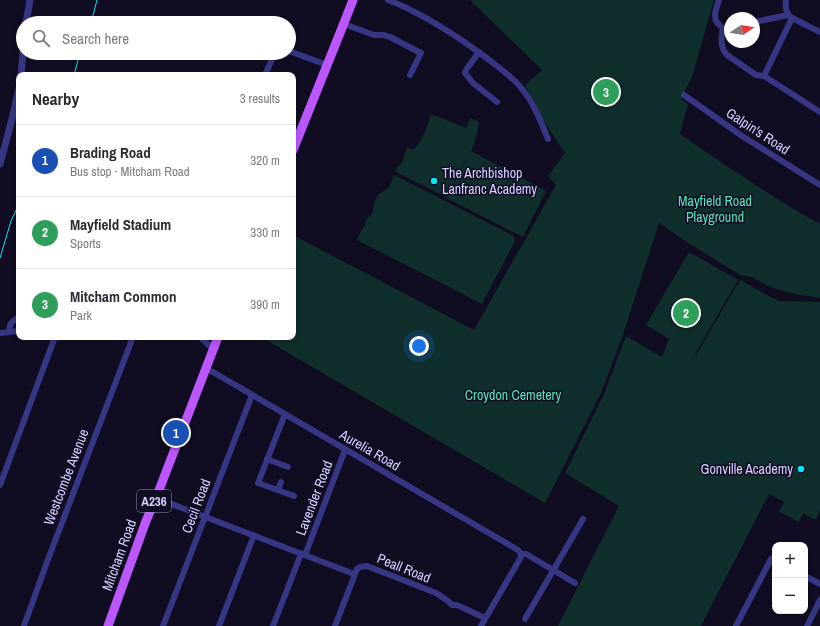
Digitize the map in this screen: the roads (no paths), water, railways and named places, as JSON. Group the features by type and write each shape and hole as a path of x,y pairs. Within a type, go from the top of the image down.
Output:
{"main road":[{"path":"296,142 353,0"},
{"name":"Mitcham Road","path":"108,626 146,521 217,340"}],"street":[{"path":"27,16 30,0"},
{"path":"718,0 715,17 716,22 723,28 722,43 726,54 756,75 764,76 820,112"},
{"path":"786,0 786,10 790,17 820,32"},
{"path":"392,1 436,24 472,46 517,83 533,106 548,139"},
{"path":"764,76 790,17"},
{"path":"760,21 790,17"},
{"path":"344,24 374,35 384,35 390,37 424,55 410,75"},
{"path":"479,52 465,73 477,86 497,102"},
{"path":"296,54 327,65"},
{"path":"21,72 22,60"},
{"path":"266,72 272,60"},
{"name":"Galpin's Road","path":"684,95 742,136 820,185"},
{"path":"0,164 16,104"},
{"path":"10,332 10,323 16,319"},
{"path":"0,333 16,331"},
{"path":"0,485 54,340"},
{"name":"Westcombe Avenue","path":"24,626 46,562 132,340"},
{"path":"203,340 213,349"},
{"name":"Aurelia Road","path":"205,369 213,372 517,549 521,554 526,554 575,583"},
{"name":"Cecil Road","path":"163,626 252,395"},
{"path":"284,414 258,482 294,496"},
{"name":"Lavender Road","path":"273,626 346,450"},
{"path":"267,459 288,467"},
{"path":"278,490 281,482"},
{"path":"156,498 354,574 335,626"},
{"path":"525,619 583,519"},
{"path":"219,626 254,535"},
{"path":"481,626 521,557 521,554"},
{"path":"736,626 772,560"},
{"name":"Peall Road","path":"354,574 360,567 367,566 436,593 448,601 452,606 457,605 485,618"},
{"path":"808,578 820,584"},
{"path":"807,626 820,600"}],"tram line":[{"path":"93,16 97,0"},
{"path":"75,72 78,60"},
{"path":"0,258 11,221 16,210"}],"place":[{"name":"Mitcham Common","path":"606,92"},
{"name":"The Archbishop Lanfranc Academy","path":"434,181"},
{"name":"Mayfield Stadium","path":"686,313"},
{"name":"Brading Road","path":"176,433"},
{"name":"Gonville Academy","path":"801,469"}],"park label":[{"name":"Mayfield Road Playground","path":"715,210"},
{"name":"Croydon Cemetery","path":"513,395"}]}
